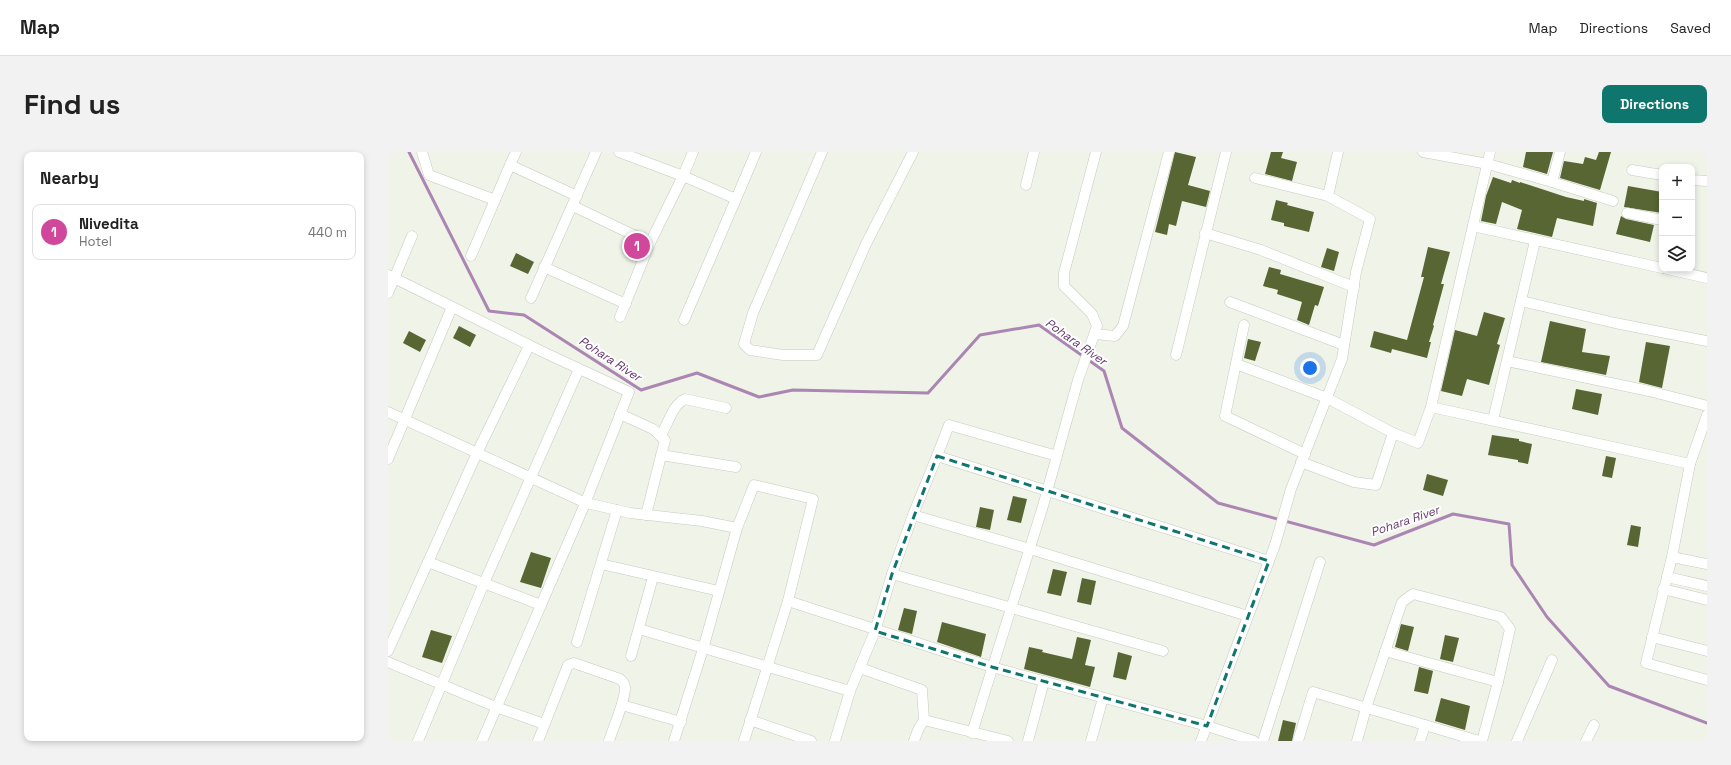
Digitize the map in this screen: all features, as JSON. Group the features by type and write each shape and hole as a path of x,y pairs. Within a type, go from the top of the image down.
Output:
{"street":[{"path":"422,152 429,175 495,200"},
{"path":"470,256 516,152"},
{"path":"531,298 596,152"},
{"path":"618,152 683,176 736,199"},
{"path":"620,317 650,243 683,176 693,152"},
{"path":"684,320 756,152"},
{"path":"822,152 753,313 744,344 750,350 783,355 816,354 866,244 913,152"},
{"path":"1026,185 1034,152"},
{"path":"976,736 992,667 1030,549 1078,380 1098,326 1092,314 1064,286 1064,273 1096,152"},
{"path":"1094,338 1115,336 1123,326 1148,236 1168,152"},
{"path":"1176,355 1226,152"},
{"path":"1328,196 1338,152"},
{"path":"1423,152 1488,164 1613,201"},
{"path":"1236,364 1327,398 1393,433 1418,443 1431,407 1490,152"},
{"path":"1552,182 1560,152"},
{"path":"510,165 650,243"},
{"path":"1632,170 1659,174"},
{"path":"1201,741 1269,561 1291,489 1342,359 1354,287 1370,219 1328,196 1254,178"},
{"path":"1695,180 1707,181"},
{"path":"1627,213 1659,219"},
{"path":"1473,226 1659,267"},
{"path":"1205,233 1261,250 1354,287"},
{"path":"388,293 391,276 412,236"},
{"path":"1493,420 1535,241"},
{"path":"544,267 626,304"},
{"path":"1680,272 1707,278"},
{"path":"391,276 530,346 628,392 586,503 482,741"},
{"path":"1521,301 1615,323 1707,341"},
{"path":"1230,302 1344,345"},
{"path":"388,459 452,307"},
{"path":"1244,325 1225,416 1303,458 1354,482 1376,485 1393,433"},
{"path":"388,651 477,453 530,346"},
{"path":"1507,361 1649,391 1707,406"},
{"path":"418,741 484,583 579,369"},
{"path":"660,436 666,427 674,407 678,402 685,399 726,408"},
{"path":"1431,407 1690,464"},
{"path":"388,412 586,503 646,515 702,521 737,528"},
{"path":"620,414 653,429 665,440 646,515"},
{"path":"1707,414 1690,464 1672,557 1646,663 1707,680"},
{"path":"835,741 850,691 875,630 892,574 913,515 949,425 1057,456"},
{"path":"661,455 736,467"},
{"path":"937,456 1269,561"},
{"path":"674,741 703,648 737,528 754,485 813,499 788,601 744,741"},
{"path":"578,642 617,510"},
{"path":"913,515 1030,549 1248,616"},
{"path":"1672,557 1707,564"},
{"path":"428,562 541,605"},
{"path":"1263,741 1320,562"},
{"path":"601,564 719,591"},
{"path":"892,574 1163,651"},
{"path":"631,656 653,577"},
{"path":"1667,577 1707,586"},
{"path":"1663,590 1707,600"},
{"path":"1357,741 1366,708 1402,602 1413,594 1501,617 1510,629 1498,682 1482,741"},
{"path":"788,601 992,667 1207,726 1254,741"},
{"path":"639,629 850,691"},
{"path":"1652,637 1707,651"},
{"path":"1385,651 1498,682"},
{"path":"1517,741 1552,660"},
{"path":"388,662 496,707 544,724"},
{"path":"538,741 568,665 570,663 574,663 620,679 624,683 625,688 622,705 609,741"},
{"path":"860,668 922,690 924,720 914,741"},
{"path":"1028,741 1044,682"},
{"path":"1298,741 1313,692 1479,741"},
{"path":"1091,741 1103,698"},
{"path":"622,705 681,722"},
{"path":"750,720 811,741"},
{"path":"924,720 976,736 1008,741"},
{"path":"1420,741 1425,725"},
{"path":"1586,741 1594,725"}],"highlighted area":[{"path":"937,456 1269,561 1207,726 992,667 875,631 892,574"}],"building":[{"path":"1175,152 1196,157 1188,185 1210,191 1206,207 1182,201 1176,226 1169,224 1167,235 1155,232"},
{"path":"1271,152 1283,152 1281,158 1297,162 1292,181 1265,174"},
{"path":"1526,152 1553,152 1547,174 1523,167"},
{"path":"1599,152 1611,152 1600,190 1560,178 1564,161 1583,164 1585,157 1596,160"},
{"path":"1493,177 1511,183 1512,180 1520,182 1566,197 1584,201 1584,199 1597,203 1593,226 1557,218 1552,237 1517,229 1522,210 1502,202 1496,224 1481,221 1486,196"},
{"path":"1628,186 1659,191 1659,213 1624,207"},
{"path":"1276,200 1288,203 1287,205 1314,212 1309,232 1284,226 1284,223 1271,220"},
{"path":"1621,216 1626,219 1654,225 1650,242 1616,234"},
{"path":"1428,247 1450,252 1441,284 1444,284 1429,342 1431,342 1427,358 1392,349 1391,353 1370,347 1374,331 1407,340 1424,277 1421,277"},
{"path":"1327,248 1339,252 1334,271 1321,267"},
{"path":"516,253 534,262 528,274 510,266"},
{"path":"1269,267 1281,270 1280,274 1324,287 1318,306 1315,305 1309,325 1297,320 1302,302 1277,294 1278,290 1263,286"},
{"path":"1484,312 1505,318 1497,344 1500,345 1489,385 1467,379 1462,396 1441,391 1455,330 1477,336"},
{"path":"1550,321 1586,329 1582,352 1610,356 1606,375 1541,362"},
{"path":"459,326 476,335 470,347 453,338"},
{"path":"409,331 426,340 420,352 403,343"},
{"path":"1248,339 1261,342 1255,361 1244,358"},
{"path":"1646,342 1670,346 1662,388 1639,382"},
{"path":"1576,389 1602,394 1598,415 1572,409"},
{"path":"1492,435 1519,439 1519,441 1532,444 1528,464 1518,462 1518,460 1488,455"},
{"path":"1606,456 1616,458 1612,478 1602,476"},
{"path":"1427,474 1448,480 1443,496 1423,490"},
{"path":"1013,496 1027,499 1021,523 1007,520"},
{"path":"980,507 994,510 990,530 976,527"},
{"path":"1631,525 1641,527 1638,547 1627,545"},
{"path":"531,552 551,558 541,588 520,582"},
{"path":"1053,569 1067,572 1061,596 1047,593"},
{"path":"1082,578 1096,581 1091,605 1077,602"},
{"path":"904,608 917,611 912,634 898,630"},
{"path":"942,622 986,634 981,657 937,642"},
{"path":"1401,624 1414,627 1408,651 1395,647"},
{"path":"431,630 452,636 442,663 422,657"},
{"path":"1445,635 1459,638 1453,662 1440,659"},
{"path":"1077,637 1091,640 1085,665 1095,667 1090,687 1024,669 1029,647 1043,650 1042,652 1072,659"},
{"path":"1118,652 1132,656 1126,680 1113,677"},
{"path":"1419,667 1433,671 1428,694 1414,691"},
{"path":"1441,698 1470,706 1465,730 1435,721"},
{"path":"1283,720 1296,723 1292,741 1278,741"}],"waterway":[{"name":"Pohara River","path":"409,152 489,311 524,315 641,390 697,373 759,397 793,390 928,393 980,335 1039,325 1104,371 1122,428 1218,503 1374,545 1453,514 1509,524 1512,565 1547,617 1609,686 1707,723"}],"place":[{"name":"Nivedita","path":"637,246"}]}
